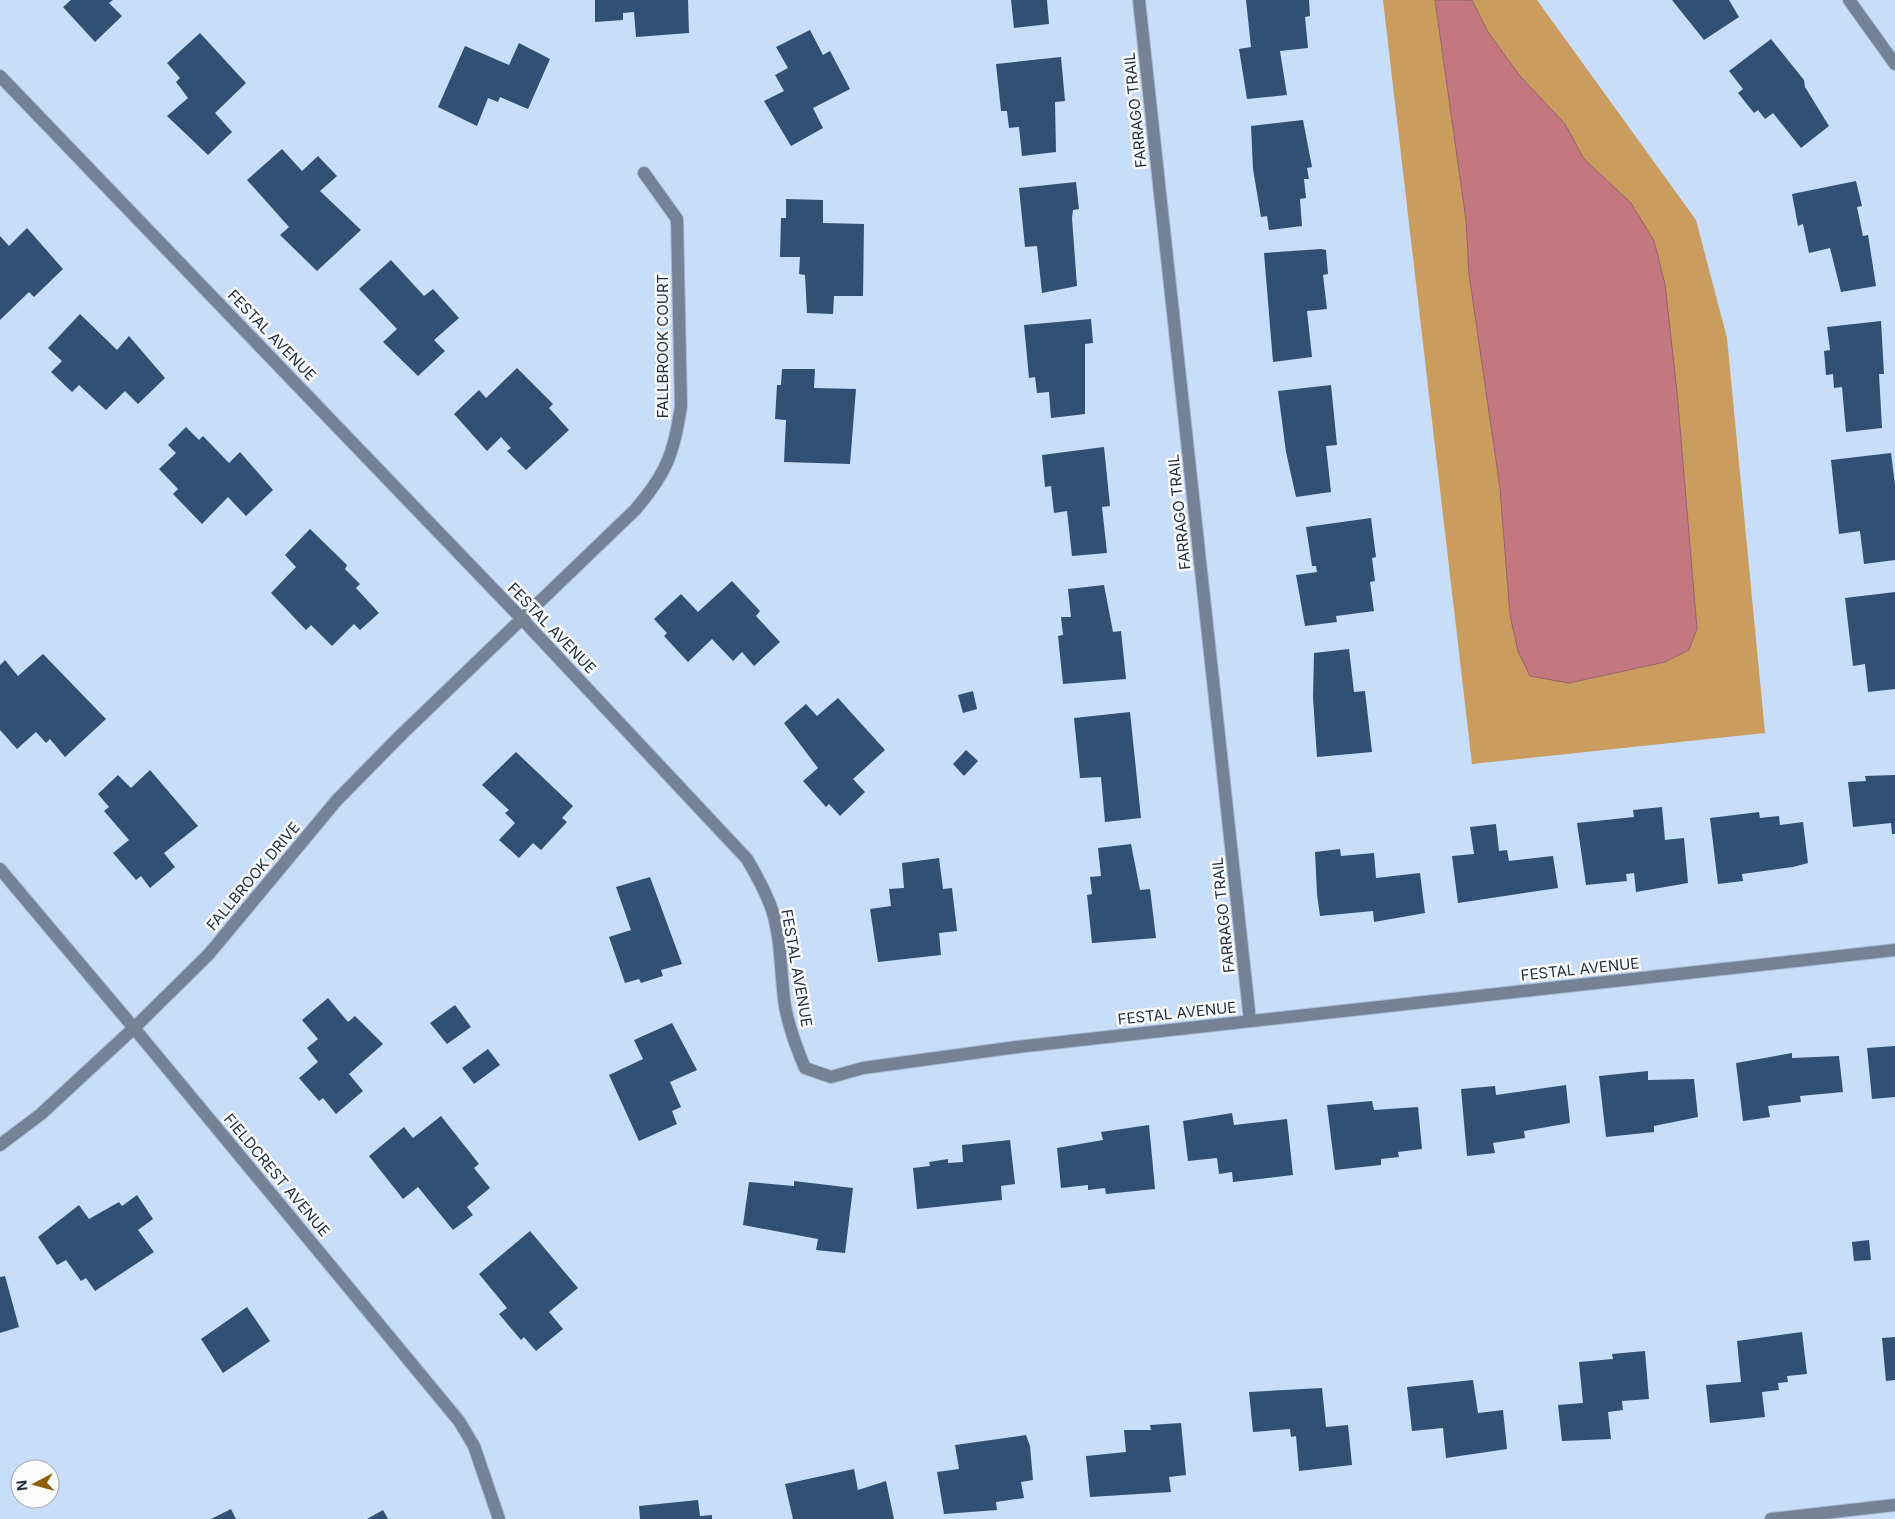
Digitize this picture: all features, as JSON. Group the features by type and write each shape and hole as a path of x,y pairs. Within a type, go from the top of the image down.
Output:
{"street":[{"name":"FARRAGO TRAIL","path":"1139,0 1250,1021"},
{"path":"1849,0 1895,64"},
{"name":"FESTAL AVENUE","path":"0,76 522,619 747,859 762,883 773,912 785,1006 794,1042 805,1068 831,1077 863,1068 1017,1047 1895,950"},
{"name":"FALLBROOK COURT","path":"522,619 635,510 652,490 668,464 677,436 681,406 677,219 644,173"},
{"name":"FALLBROOK DRIVE","path":"0,1145 41,1114 134,1028 209,954 337,800 402,734 522,619"},
{"name":"FIELDCREST AVENUE","path":"0,869 134,1028 459,1422 474,1446 500,1519"},
{"path":"1771,1519 1895,1505"}],"shaded area":[{"path":"1383,0 1435,0 1466,220 1469,274 1500,488 1510,615 1569,683 1665,662 1689,650 1697,629 1677,392 1631,203 1584,159 1565,124 1520,76 1488,32 1472,0 1537,0 1696,220 1727,338 1765,733 1472,764"},
{"path":"1435,0 1472,0 1488,32 1520,76 1565,124 1584,159 1631,203 1654,241 1665,284 1677,392 1697,629 1689,650 1665,662 1569,683 1530,676 1518,651 1510,615 1500,488 1469,274 1466,220"}],"building":[{"path":"71,0 113,0 109,3 122,16 95,42 63,7"},
{"path":"595,0 688,0 689,33 636,37 634,12 623,13 623,20 595,22"},
{"path":"1011,0 1047,0 1049,24 1014,28"},
{"path":"1246,0 1309,0 1310,16 1305,17 1308,48 1280,51 1287,95 1247,99 1239,49 1251,47"},
{"path":"1672,0 1729,0 1739,17 1704,40"},
{"path":"810,30 823,55 830,51 850,89 813,108 823,128 791,146 764,101 784,91 775,75 788,68 776,47"},
{"path":"200,33 246,83 215,113 232,132 208,155 167,116 188,98 176,82 180,78 167,63"},
{"path":"1771,39 1804,80 1805,87 1829,126 1801,148 1773,113 1765,119 1758,110 1754,113 1738,93 1743,89 1729,71"},
{"path":"519,43 550,59 528,109 500,97 498,102 488,98 477,126 438,107 465,46 509,65"},
{"path":"1061,57 1065,101 1055,102 1056,152 1022,156 1019,127 1009,128 1007,111 1001,111 996,64"},
{"path":"1303,120 1312,167 1307,168 1309,179 1304,179 1306,198 1300,199 1302,226 1269,230 1267,216 1261,217 1253,169 1251,126"},
{"path":"282,149 302,171 318,156 337,176 320,191 361,230 317,271 280,235 289,227 247,180"},
{"path":"1856,181 1862,206 1857,207 1863,236 1868,235 1876,286 1841,292 1830,248 1809,253 1803,224 1798,226 1792,194"},
{"path":"1076,182 1079,209 1073,210 1072,218 1077,286 1042,293 1037,246 1025,247 1019,188"},
{"path":"786,199 823,200 823,223 864,224 863,296 834,296 833,314 807,313 805,275 799,274 800,257 780,257 781,218 786,218"},
{"path":"27,228 63,269 34,297 29,292 0,320 0,236 9,246"},
{"path":"1326,250 1328,274 1323,275 1327,309 1307,311 1312,357 1273,362 1264,253"},
{"path":"391,260 424,296 433,289 459,318 434,340 445,351 418,376 383,342 397,329 359,289"},
{"path":"80,314 117,350 129,336 165,378 138,404 125,391 106,410 79,385 72,392 51,372 62,361 48,348"},
{"path":"1091,319 1093,343 1085,344 1085,414 1051,418 1049,392 1037,393 1035,377 1029,378 1024,325"},
{"path":"1881,321 1884,374 1879,374 1882,428 1846,432 1842,387 1834,388 1833,374 1826,375 1824,351 1830,350 1827,327"},
{"path":"517,368 553,404 549,408 569,430 526,470 507,451 511,448 501,437 487,451 454,414 479,390 486,398"},
{"path":"782,369 815,369 814,388 856,389 850,464 784,462 786,420 775,419 777,385 781,385"},
{"path":"1331,385 1337,445 1326,446 1331,492 1296,497 1286,452 1278,391"},
{"path":"186,427 199,440 203,436 229,463 240,452 273,490 246,516 228,497 202,524 173,494 178,489 159,469 176,453 168,445"},
{"path":"1104,447 1110,506 1102,507 1107,553 1072,556 1067,511 1054,513 1051,486 1045,487 1042,455"},
{"path":"1891,453 1895,485 1895,560 1864,564 1860,531 1839,534 1831,460"},
{"path":"1371,518 1376,557 1372,558 1375,581 1370,582 1374,611 1336,616 1337,622 1305,626 1296,575 1317,572 1316,566 1312,566 1306,527"},
{"path":"310,529 347,565 345,569 360,584 356,588 379,613 360,630 354,624 332,646 311,625 306,630 271,593 296,567 285,555"},
{"path":"732,581 760,611 756,616 780,642 754,666 742,652 733,661 712,639 688,662 664,636 667,633 654,619 681,594 698,612"},
{"path":"1104,585 1113,632 1121,631 1126,679 1063,684 1058,636 1063,635 1061,617 1071,617 1068,589"},
{"path":"1895,592 1895,689 1868,692 1865,664 1853,666 1845,598"},
{"path":"1349,649 1354,692 1365,691 1372,752 1317,757 1313,698 1314,653"},
{"path":"43,654 106,719 65,757 50,739 46,743 36,732 17,749 0,730 0,665 5,660 18,676"},
{"path":"973,691 977,709 963,713 958,695"},
{"path":"838,698 885,750 853,779 865,792 840,816 829,804 826,807 803,781 818,768 784,723 806,704 817,716"},
{"path":"1130,712 1141,818 1105,822 1101,777 1080,778 1074,718"},
{"path":"966,750 978,761 964,776 953,764"},
{"path":"516,752 573,806 562,818 567,822 541,850 533,843 519,858 499,840 515,823 505,813 509,810 482,785"},
{"path":"150,770 198,826 164,853 175,867 150,888 141,876 136,880 113,853 129,840 104,811 109,807 98,794 118,775 131,788"},
{"path":"1895,775 1895,834 1892,834 1891,823 1853,827 1848,782 1866,781 1865,776"},
{"path":"1662,807 1665,840 1684,838 1688,883 1636,892 1634,873 1626,874 1627,881 1586,885 1577,823 1634,817 1633,810"},
{"path":"1759,812 1760,818 1779,816 1780,825 1803,822 1808,863 1742,874 1743,881 1718,884 1710,818"},
{"path":"1496,824 1499,851 1507,850 1509,861 1553,856 1558,888 1458,903 1452,856 1474,854 1470,827"},
{"path":"1131,844 1140,890 1150,889 1156,938 1092,943 1087,895 1092,894 1090,877 1101,876 1098,848"},
{"path":"1340,849 1341,856 1374,853 1376,878 1420,873 1425,913 1374,922 1373,911 1320,916 1315,852"},
{"path":"939,858 943,889 952,888 957,931 939,933 941,955 878,962 870,909 891,906 889,889 904,888 902,863"},
{"path":"650,877 682,964 661,970 663,976 641,983 639,979 625,983 609,937 631,930 616,887"},
{"path":"328,998 348,1022 355,1016 383,1044 349,1074 363,1091 336,1114 323,1098 319,1101 299,1078 318,1062 307,1048 318,1039 302,1020"},
{"path":"455,1005 471,1027 447,1044 430,1023"},
{"path":"672,1023 697,1070 670,1082 681,1107 672,1111 677,1124 639,1141 609,1075 643,1059 634,1040"},
{"path":"1895,1046 1895,1097 1872,1099 1867,1048"},
{"path":"488,1049 500,1065 474,1084 462,1068"},
{"path":"1792,1053 1792,1058 1839,1056 1843,1092 1800,1096 1801,1102 1768,1106 1770,1117 1743,1121 1736,1063"},
{"path":"1648,1071 1648,1080 1694,1079 1698,1117 1654,1126 1654,1132 1606,1137 1599,1076"},
{"path":"1566,1085 1570,1123 1524,1131 1525,1138 1493,1143 1495,1153 1467,1156 1461,1089 1495,1086 1496,1095"},
{"path":"1372,1101 1374,1110 1418,1107 1422,1149 1398,1152 1399,1157 1381,1159 1381,1165 1335,1170 1327,1105"},
{"path":"1232,1113 1234,1125 1287,1119 1293,1175 1233,1182 1232,1172 1219,1174 1217,1158 1188,1161 1183,1121"},
{"path":"441,1116 479,1164 474,1168 490,1188 467,1207 473,1215 453,1230 418,1187 403,1199 369,1156 404,1127 413,1138"},
{"path":"1149,1125 1155,1189 1106,1194 1105,1188 1088,1190 1088,1185 1061,1188 1057,1148 1103,1140 1101,1132"},
{"path":"1010,1140 1015,1184 1001,1186 1002,1200 917,1209 913,1168 930,1166 929,1162 948,1159 948,1163 963,1162 962,1145"},
{"path":"794,1181 853,1188 845,1253 816,1250 818,1239 743,1225 749,1182 794,1186"},
{"path":"137,1195 153,1219 138,1230 154,1252 95,1291 86,1278 81,1281 66,1260 57,1265 38,1237 79,1205 89,1219 119,1202 122,1206"},
{"path":"530,1231 578,1288 549,1312 563,1329 536,1351 524,1337 521,1340 499,1314 507,1308 479,1274"},
{"path":"1869,1240 1871,1260 1854,1261 1852,1242"},
{"path":"5,1276 19,1327 0,1333 0,1277"},
{"path":"247,1307 270,1341 223,1373 201,1339"},
{"path":"1802,1332 1807,1374 1787,1376 1788,1382 1778,1383 1779,1390 1762,1392 1765,1417 1710,1423 1706,1385 1741,1382 1737,1341"},
{"path":"1895,1337 1895,1380 1886,1381 1882,1338"},
{"path":"1645,1351 1649,1399 1622,1401 1623,1410 1608,1412 1611,1439 1562,1441 1558,1405 1583,1403 1579,1362 1613,1359 1612,1354"},
{"path":"1473,1380 1478,1413 1503,1410 1507,1449 1446,1458 1443,1428 1412,1431 1407,1387"},
{"path":"1322,1388 1326,1427 1348,1425 1352,1465 1299,1471 1296,1436 1291,1437 1290,1429 1253,1432 1249,1392"},
{"path":"1181,1423 1186,1475 1169,1477 1171,1492 1090,1497 1086,1456 1126,1452 1124,1430 1151,1430 1150,1425"},
{"path":"1026,1435 1030,1446 1033,1480 1021,1482 1024,1498 996,1502 997,1510 944,1514 937,1472 959,1469 955,1445"},
{"path":"854,1469 858,1490 886,1481 894,1519 793,1519 785,1484"},
{"path":"698,1500 700,1516 712,1515 712,1519 640,1519 639,1506"},
{"path":"231,1509 236,1519 211,1519"},
{"path":"383,1510 388,1519 367,1519"}]}
